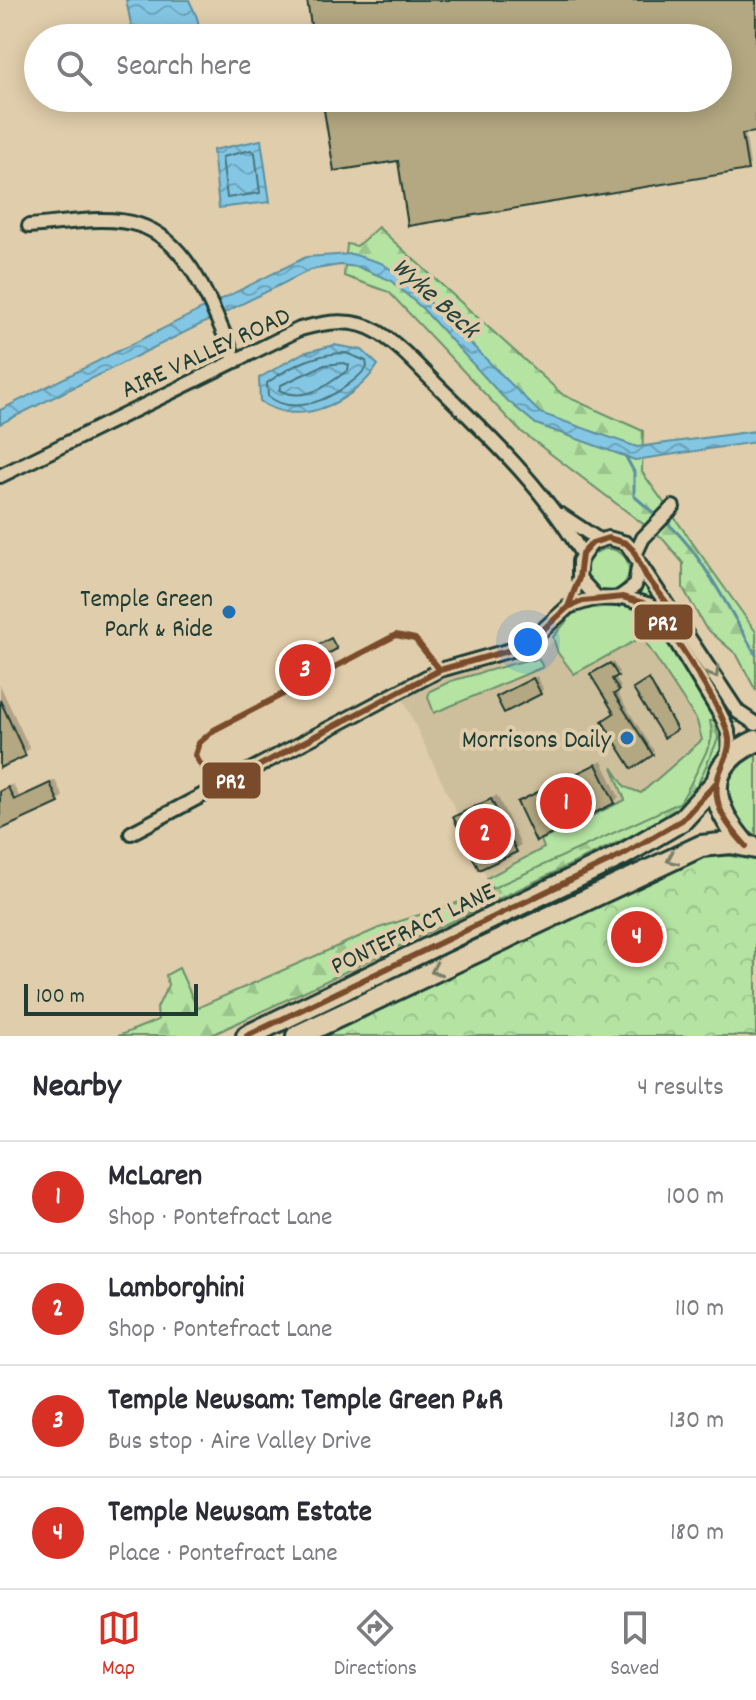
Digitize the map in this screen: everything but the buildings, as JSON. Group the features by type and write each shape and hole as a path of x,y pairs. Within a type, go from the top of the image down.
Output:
{"highway":[{"path":"729,758 756,741"},
{"name":"PONTEFRACT LANE","path":"247,1036 622,855 682,820 716,783 729,758"},
{"path":"716,783 718,804 727,824 751,847"},
{"name":"PONTEFRACT LANE","path":"297,1036 701,846 731,843 751,847"}],"street":[{"path":"29,226 115,221 138,225 173,245 197,281 236,361"},
{"name":"AIRE VALLEY ROAD","path":"0,476 300,329 327,321 355,323 377,331 501,447 558,513 582,554"},
{"path":"623,597 639,579 638,558 654,525 673,507"},
{"name":"AIRE VALLEY ROAD","path":"558,513 599,540"},
{"path":"568,607 579,578 582,554 599,540 618,539 654,525"},
{"path":"618,539 638,558 738,712 756,724"},
{"path":"579,578 597,598"},
{"path":"131,833 440,670 525,646 568,607 597,598 623,597 650,605 662,619 724,721 728,731 729,758"}],"shaded area":[{"path":"642,636 697,721 702,740 698,747 648,789 542,840 544,848 487,878 403,699 447,677 536,654 553,642 574,674"}],"green space":[{"path":"378,227 563,395 643,431 642,472 756,632 756,691 737,655 705,627 683,588 683,563 663,539 518,429 389,292 344,276 347,244 357,246"},
{"path":"608,549 623,555 629,570 623,585 608,591 593,585 587,570 593,555"},
{"path":"644,583 738,721 732,725 651,600 637,595"},
{"path":"627,604 651,614 671,641 704,696 722,738 726,738 723,752 688,806 497,902 487,878 544,848 541,840 625,800 612,767 625,787 641,793 702,740 697,721 642,637 574,674 558,653 553,637 576,610"},
{"path":"527,660 539,660 543,667 434,713 428,697 430,691 451,681"},
{"path":"710,721 716,721 718,739 694,793 683,807 656,824 210,1036 118,1036 158,1020 157,1008 168,985 166,975 179,968 197,1008 379,928 469,899 679,803 711,740"},
{"path":"756,755 756,835 733,818 726,795 734,773"},
{"path":"711,853 756,860 756,1036 312,1036 690,859"}],"water":[{"path":"126,0 189,0 198,23 198,24 131,24"},
{"path":"261,140 270,202 219,208 213,150"},
{"path":"352,254 381,263 407,280 540,413 637,447 756,431 756,442 635,460 536,424 502,396 422,308 390,280 358,267 340,265 310,270 0,424 0,410 306,257"},
{"path":"334,345 362,350 378,365 355,390 341,400 308,412 291,413 260,401 259,378 303,353"}],"waterway":[{"path":"626,457 634,472 634,496 657,516"},
{"path":"663,520 676,531 702,564 756,655"}],"transit line":[{"name":"PR2","path":"568,607 579,578 582,554 592,543 608,538 626,543 633,550 646,576 680,620"},
{"name":"PR2","path":"440,670 525,646 568,607 583,601 623,597 650,605 696,670 726,726 729,747 716,791 725,820 746,846"},
{"name":"PR2","path":"396,635 415,639 440,670 215,789 195,755 199,743 214,730 396,635"},
{"name":"PR2","path":"247,1036 622,855 682,820 716,783"}],"place":[{"name":"Temple Green Park & Ride","path":"229,612"},
{"name":"Temple Newsam: Temple Green P&R","path":"305,670"},
{"name":"Morrisons Daily","path":"627,738"},
{"name":"McLaren","path":"566,803"},
{"name":"Lamborghini","path":"485,834"},
{"name":"Temple Newsam Estate","path":"637,937"}],"water label":[{"name":"Wyke Beck","path":"437,296"}]}
